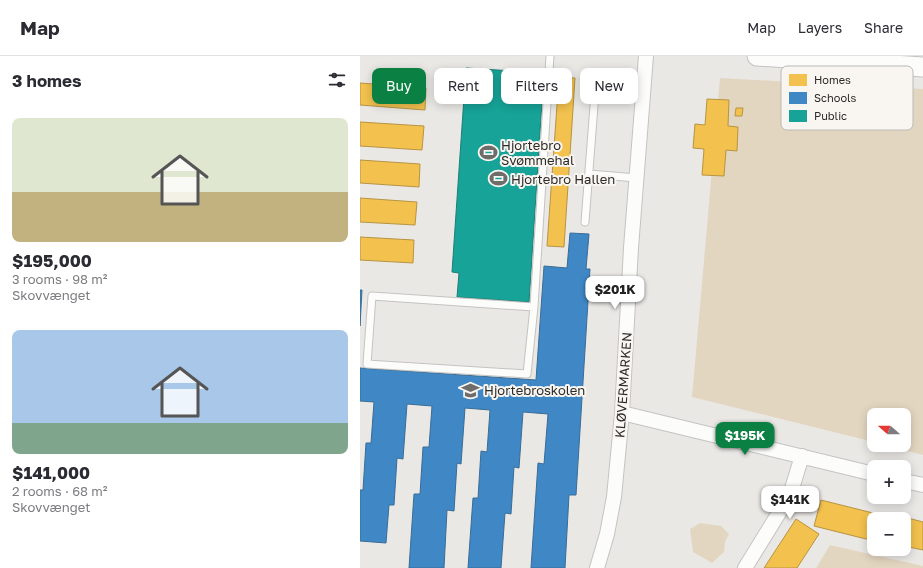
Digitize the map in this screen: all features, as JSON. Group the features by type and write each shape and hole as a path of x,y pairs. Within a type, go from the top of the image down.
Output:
{"street":[{"name":"KLØVERMARKEN","path":"597,568 607,534 614,497 622,413 646,56"},
{"path":"757,56 908,66"},
{"path":"913,66 923,67"},
{"path":"622,413 867,472"},
{"path":"746,568 790,495 802,456"},
{"path":"911,483 923,486"}],"lane":[{"path":"534,307 372,296 367,364 527,374 534,307 550,56"},
{"path":"585,222 594,104"},
{"path":"589,174 637,178"}],"shaded area":[{"path":"720,78 781,81 781,130 913,130 913,88 923,89 923,455 911,452 911,408 867,408 867,440 692,397"},
{"path":"700,523 721,526 729,534 725,542 724,552 712,563 693,552 690,529"},
{"path":"830,545 867,553 867,556 879,556 923,566 923,568 816,568"}],"building: Homes":[{"path":"572,78 575,78 564,247 547,246 557,104 572,104"},
{"path":"360,83 372,84 372,104 425,104 425,110 360,105"},
{"path":"707,99 729,100 728,126 738,127 737,151 726,150 724,176 702,175 704,149 693,148 695,124 705,125"},
{"path":"736,108 743,108 742,116 735,116"},
{"path":"360,122 424,126 422,150 360,146"},
{"path":"360,160 420,164 419,187 360,183"},
{"path":"360,198 417,202 415,225 360,222"},
{"path":"360,237 414,240 413,263 360,260"},
{"path":"821,500 869,512 867,512 867,539 814,526"},
{"path":"796,519 819,534 797,568 764,568"},
{"path":"911,519 923,522 923,550 911,547"}],"building: Schools":[{"name":"Hjortebroskolen","path":"570,233 589,234 586,269 590,269 576,495 569,495 565,568 531,568 538,463 544,464 548,414 523,412 519,468 514,467 511,514 505,513 501,568 468,568 473,498 478,498 481,451 487,452 490,410 465,408 461,464 457,463 454,511 447,510 444,568 409,568 414,494 420,494 423,447 429,447 432,406 407,404 403,459 397,458 394,505 389,505 386,543 360,541 360,490 363,490 366,443 371,443 374,402 360,401 360,368 536,380 544,266 567,268"},
{"path":"360,290 362,290 360,326"}],"building: Public":[{"name":"Hjortebro Hallen","path":"493,70 501,70 501,104 542,104 529,302 457,297 459,273 452,272 464,104 493,104"}],"place":[{"name":"Hjortebro Svømmehal","path":"488,152"},
{"name":"Hjortebro Hallen","path":"498,179"},
{"name":"Hjortebroskolen","path":"471,390"}]}
